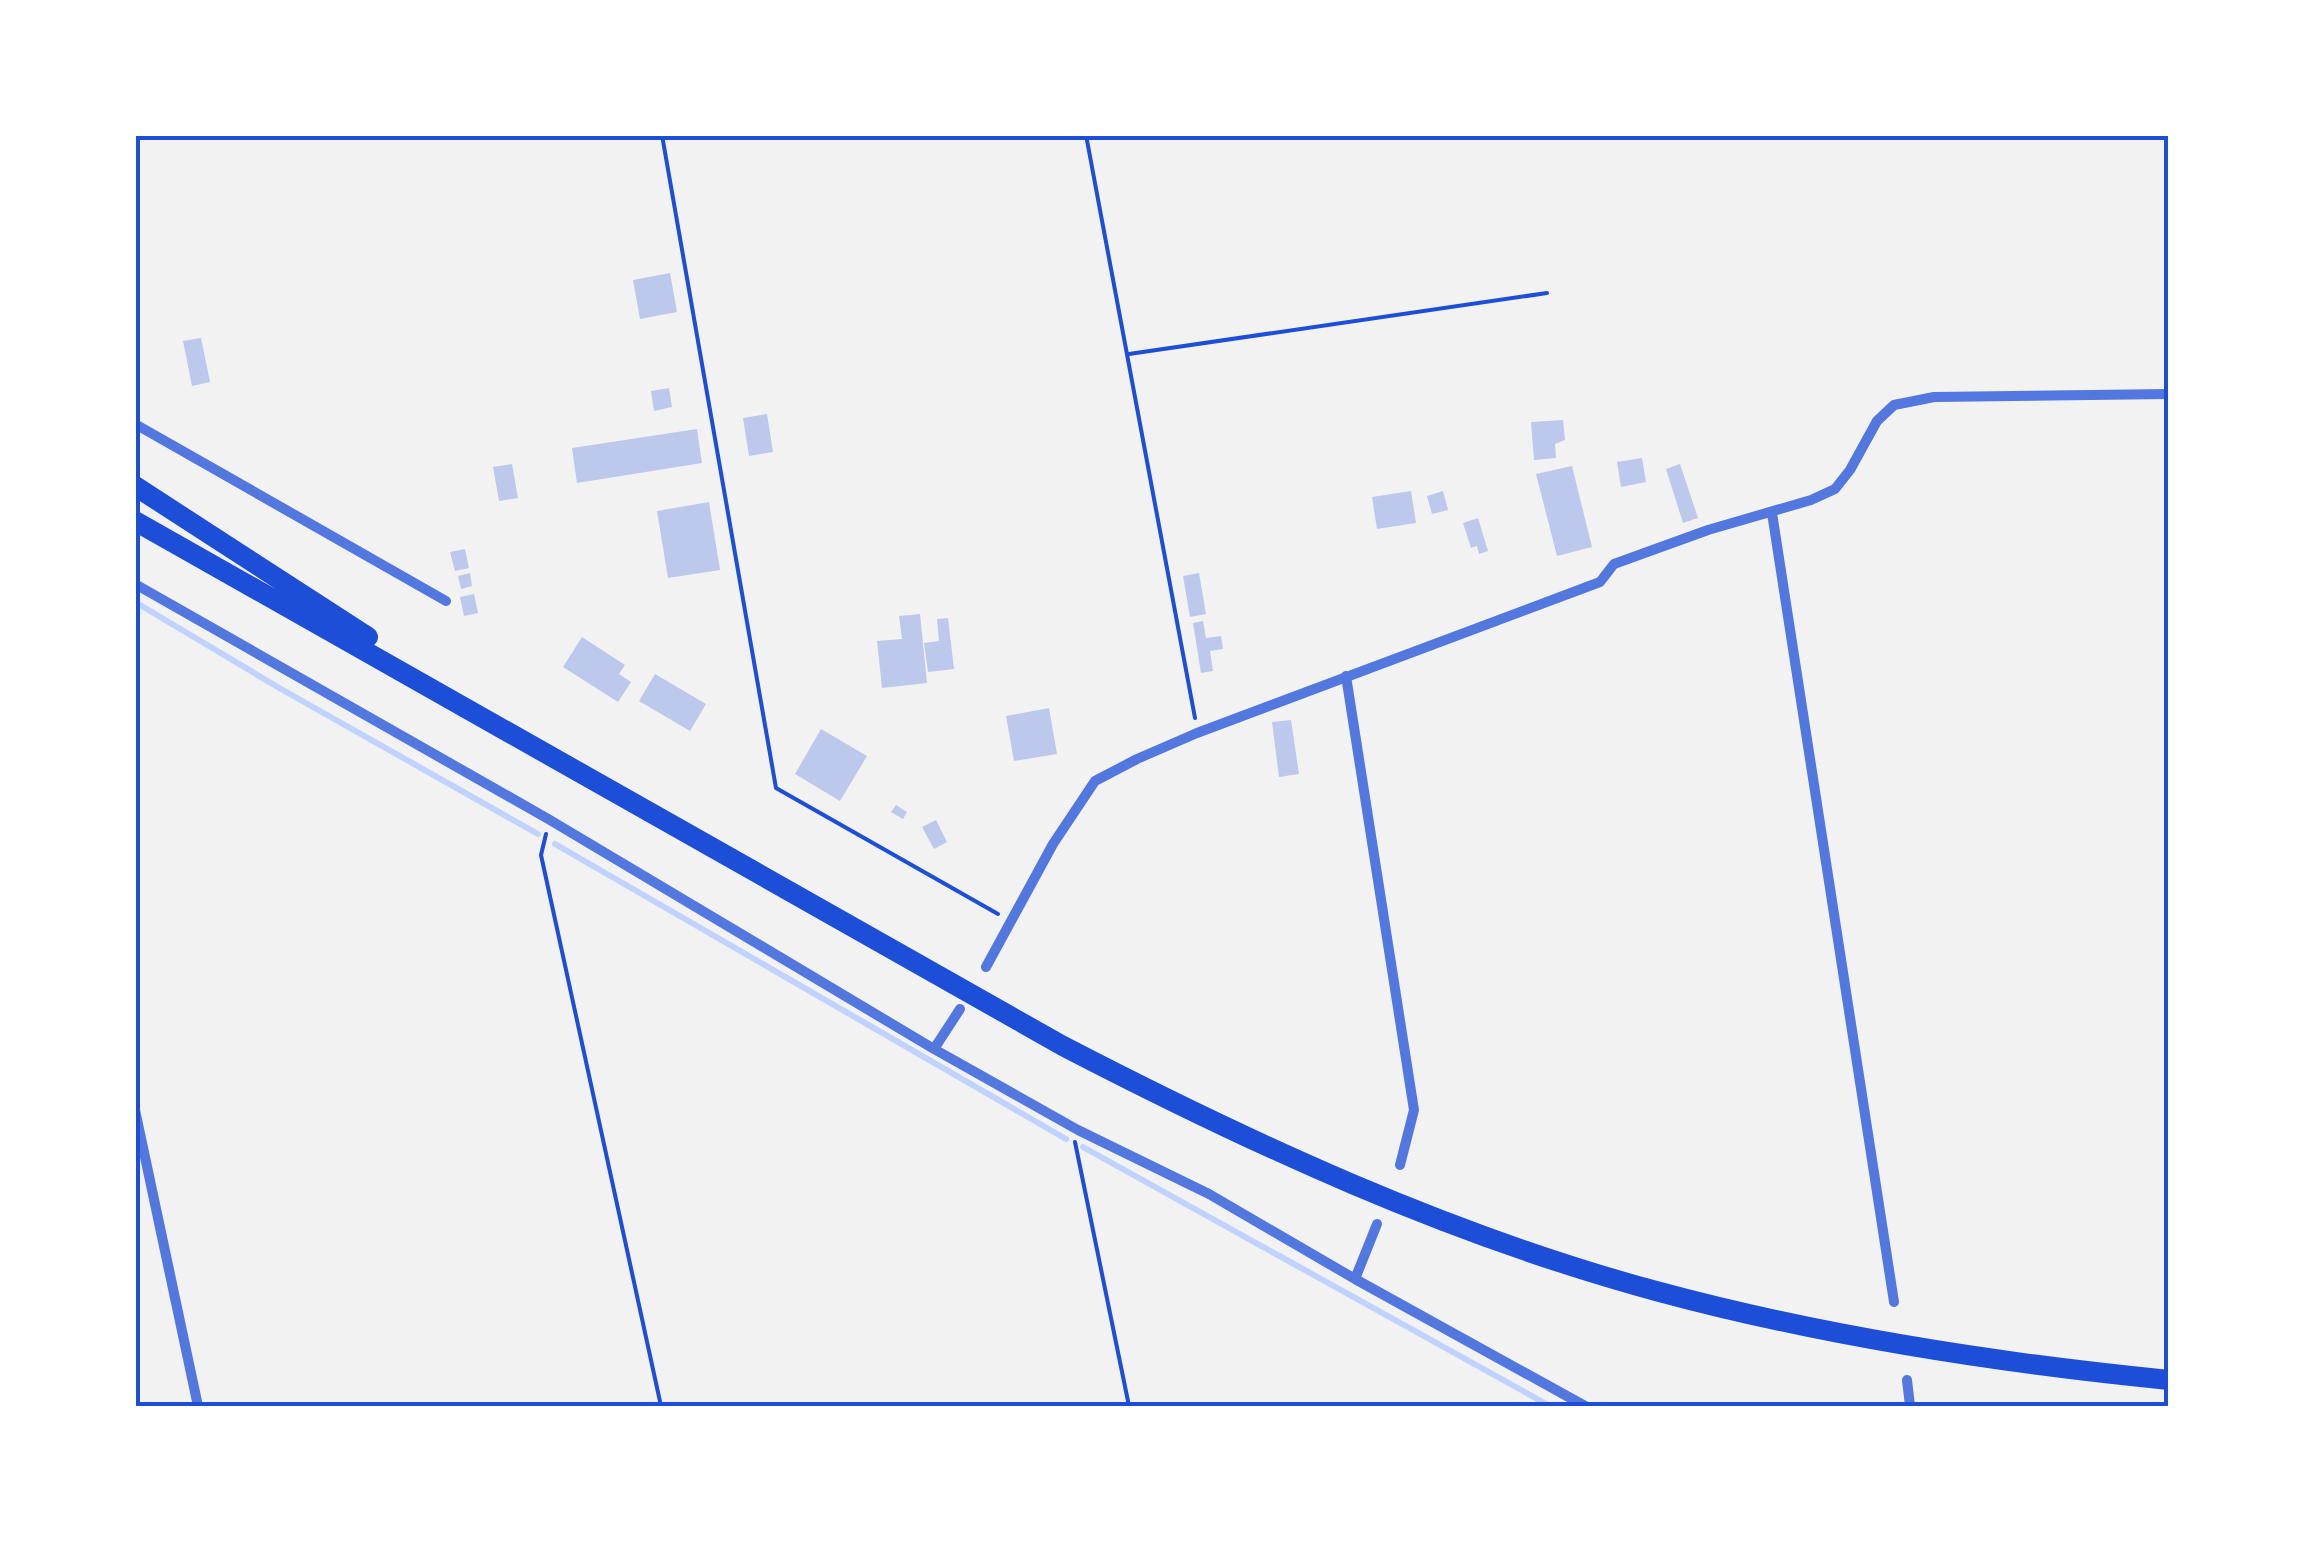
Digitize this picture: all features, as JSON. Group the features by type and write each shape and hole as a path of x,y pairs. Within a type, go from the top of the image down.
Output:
{"highway":[{"path":"135,486 503,726"},
{"path":"135,521 1063,1046 1194,1114 1434,1216 1654,1290 1788,1322 1996,1359 2169,1380"}],"street":[{"path":"986,967 1052,844 1095,781 1136,758 1600,582 1614,564 1835,489 1850,470 1876,421 1894,405 1934,397 2169,394"},
{"path":"135,424 446,601"},
{"path":"1772,512 1894,1302"},
{"path":"135,584 550,820 934,1049 1078,1130 1209,1194 1585,1406"},
{"path":"1346,676 1414,1110 1400,1165"},
{"path":"934,1049 960,1009"},
{"path":"135,1110 198,1406"},
{"path":"1355,1279 1377,1224"},
{"path":"1907,1380 1910,1406"}],"path":[{"path":"662,135 776,788 1011,921"},
{"path":"1086,135 1198,733"},
{"path":"1129,354 1547,293"},
{"path":"550,820 540,855 661,1406"},
{"path":"1078,1130 1074,1145 1129,1406"}],"building":[{"path":"670,273 677,312 640,319 633,280"},
{"path":"201,338 210,382 192,386 183,341"},
{"path":"669,388 672,407 654,411 651,391"},
{"path":"767,414 773,452 749,456 743,418"},
{"path":"1563,420 1565,440 1555,444 1556,458 1534,460 1531,422"},
{"path":"697,429 702,463 577,483 572,448"},
{"path":"1642,458 1646,482 1621,487 1617,462"},
{"path":"512,464 518,498 499,501 493,467"},
{"path":"1680,464 1698,518 1683,523 1666,469"},
{"path":"1572,466 1592,547 1557,556 1536,474"},
{"path":"1411,491 1416,523 1377,529 1372,497"},
{"path":"1443,491 1448,510 1432,514 1427,496"},
{"path":"709,502 720,570 668,578 657,511"},
{"path":"1478,518 1488,551 1479,554 1477,546 1471,548 1463,523"},
{"path":"465,549 469,568 455,571 450,552"},
{"path":"470,573 472,586 461,589 458,576"},
{"path":"1199,573 1206,614 1190,617 1183,576"},
{"path":"474,594 478,613 464,616 460,597"},
{"path":"920,614 927,683 882,688 877,641 902,639 899,616"},
{"path":"948,618 954,669 928,672 924,643 939,641 937,619"},
{"path":"1203,621 1206,638 1221,636 1223,649 1210,651 1213,671 1201,673 1193,623"},
{"path":"582,637 625,665 619,674 631,682 618,702 563,667"},
{"path":"655,674 706,704 690,731 639,701"},
{"path":"1049,708 1057,754 1014,761 1006,716"},
{"path":"1291,720 1299,774 1279,777 1272,722"},
{"path":"821,729 867,756 840,801 795,774"},
{"path":"896,805 907,812 903,819 891,812"},
{"path":"936,820 947,842 934,849 922,827"}],"waterway":[{"path":"135,602 538,834"},
{"path":"555,844 1066,1139"},
{"path":"1083,1147 1550,1406"}]}
